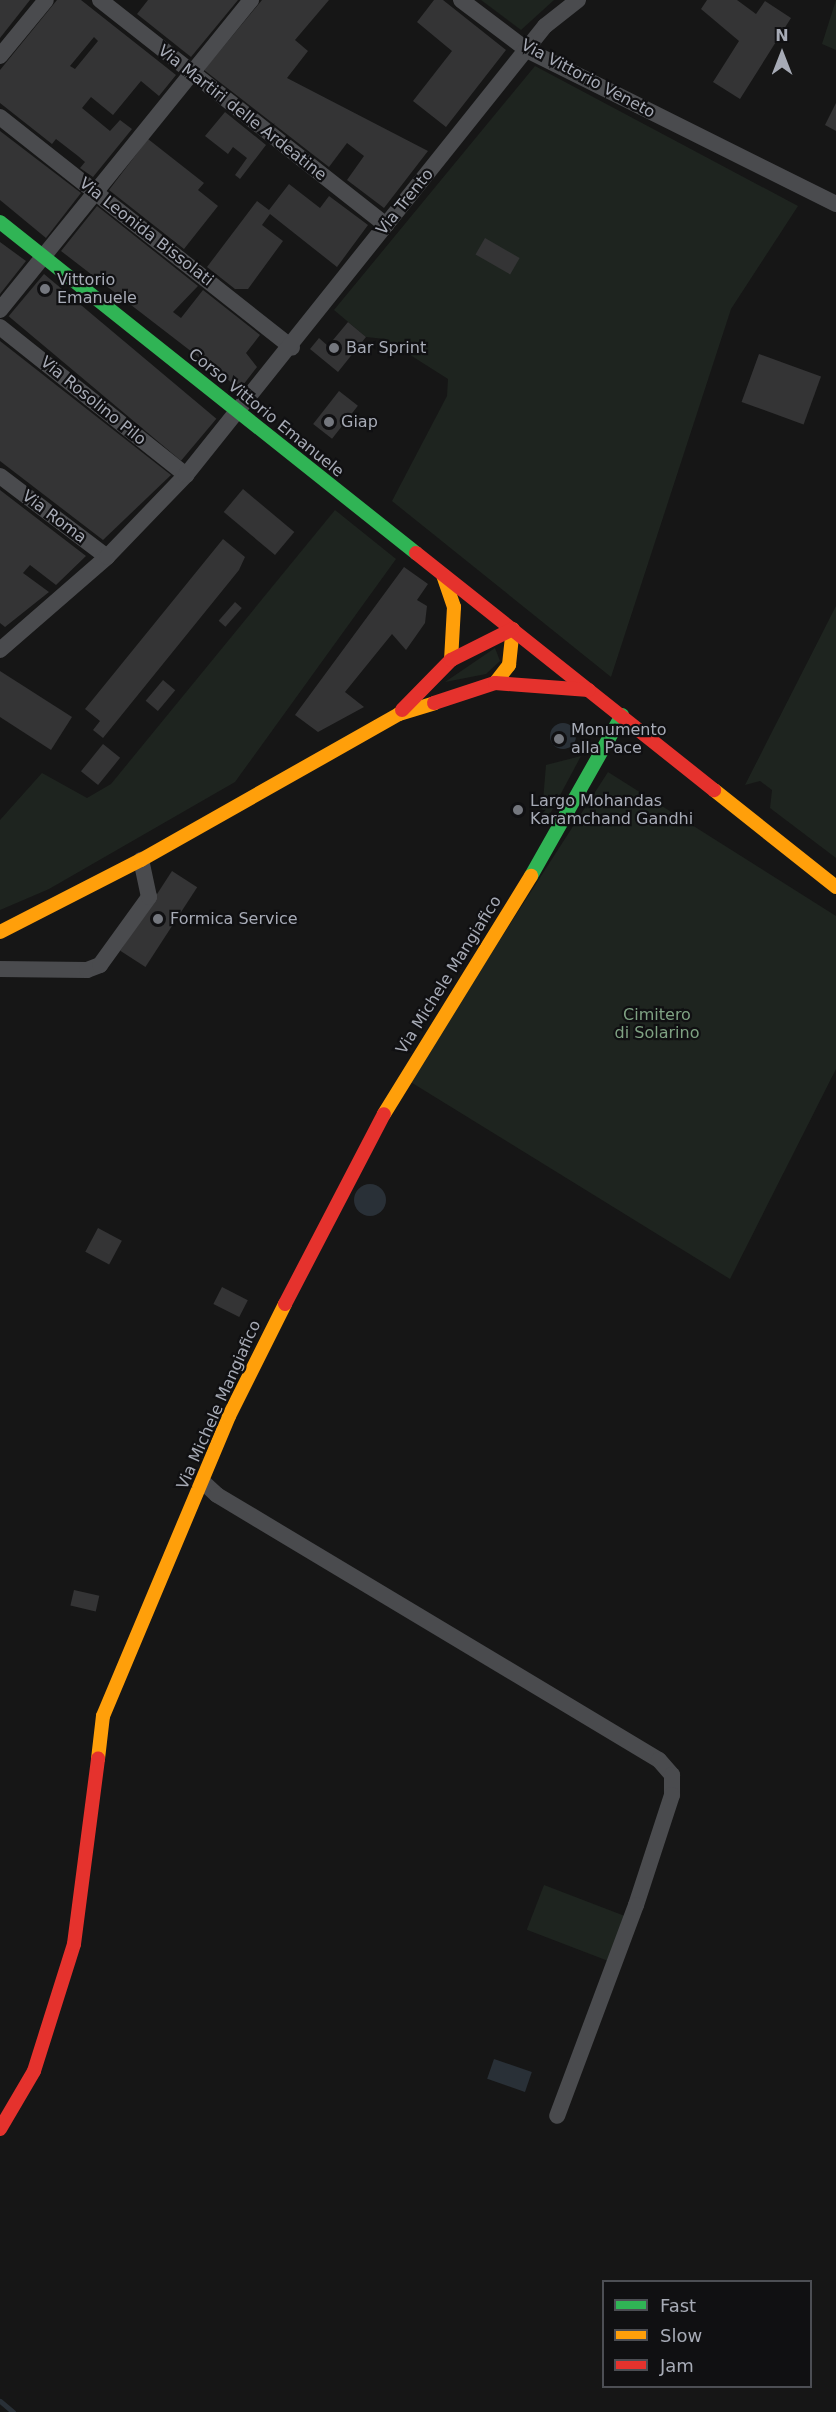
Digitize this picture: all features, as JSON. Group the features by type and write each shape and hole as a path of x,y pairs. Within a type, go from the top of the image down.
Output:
{"street":[{"path":"0,56 46,0"},
{"name":"Via Martiri delle Ardeatine","path":"100,0 386,225"},
{"path":"0,310 251,0"},
{"name":"Via Vittorio Veneto","path":"461,0 527,50 836,204"},
{"name":"Via Trento","path":"2,645 107,557 186,476 292,348 386,225 545,26 578,0"},
{"name":"Via Leonida Bissolati","path":"0,117 292,348"},
{"name":"Corso Vittorio Emanuele","path":"0,222 836,887"},
{"name":"Via Rosolino Pilo","path":"0,327 186,476"},
{"name":"Via Roma","path":"0,476 107,557"},
{"path":"443,575 454,607 451,660"},
{"path":"399,714 451,660 513,628"},
{"path":"495,683 509,665 513,628"},
{"path":"0,932 141,860 399,714 495,683 589,690"},
{"name":"Via Michele Mangiafico","path":"0,2129 34,2072 74,1944 103,1716 260,1348 340,1193 400,1085 548,849 622,715"},
{"path":"0,969 87,970 100,965 149,897 141,860"},
{"path":"204,1482 217,1495 658,1760 672,1775 672,1795 636,1905 557,2116"}],"green space":[{"path":"481,0 554,0 521,30"},
{"path":"836,0 836,50 822,44"},
{"path":"535,66 798,206 731,309 611,677 392,501 447,396 448,379 385,339 366,337 334,310"},
{"path":"335,510 396,559 235,782 49,889 0,910 0,820 42,773 87,798 111,784"},
{"path":"836,606 836,858 770,808 772,790 760,781 745,785"},
{"path":"495,648 500,661 486,674 445,682"},
{"path":"581,756 550,814 542,813 546,765"},
{"name":"Cimitero di Solarino","path":"608,772 836,916 836,1069 730,1279 409,1081"},
{"path":"544,1885 626,1917 609,1961 527,1930"}],"shaded area":[{"path":"563,723 572,727 576,736 572,745 563,749 554,745 550,736 554,727"},
{"path":"370,1184 381,1189 386,1200 381,1211 370,1216 359,1211 354,1200 359,1189"},
{"path":"494,2059 532,2072 525,2092 487,2079"}],"building":[{"path":"0,0 30,0 0,38"},
{"path":"57,0 81,0 176,75 159,96 141,81 113,115 91,97 82,108 110,131 120,120 132,129 93,177 80,168 85,162 78,156 56,139 52,144 0,103 0,70","holes":["94,37 98,41 75,69 70,66"]},
{"path":"148,0 238,0 191,57 137,14"},
{"path":"262,0 329,0 295,40 308,51 287,78 428,151 384,208 347,180 364,156 347,143 329,167 204,70"},
{"path":"434,0 443,0 506,50 446,127 413,101 452,51 417,22"},
{"path":"707,0 737,0 756,14 765,1 791,18 740,99 713,82 739,41 701,9"},
{"path":"836,103 836,131 825,125"},
{"path":"225,112 266,145 240,179 235,175 247,158 233,147 228,154 205,136"},
{"path":"0,131 81,193 46,238 0,200"},
{"path":"148,139 204,183 198,190 218,206 184,249 109,190"},
{"path":"289,184 320,208 329,196 368,225 337,267 270,214 262,225 283,241 248,289 235,289 207,267 257,201 269,210"},
{"path":"97,206 198,286 173,312 181,318 203,290 260,335 246,353 257,367 240,389 61,251"},
{"path":"485,238 520,258 510,274 476,254"},
{"path":"0,242 26,261 0,294"},
{"path":"44,274 216,419 181,461 9,316"},
{"name":"Bar Sprint","path":"348,322 366,337 338,372 310,349 319,338 328,346"},
{"path":"0,341 171,475 103,540 0,461"},
{"path":"759,354 821,377 804,424 742,402"},
{"path":"339,391 358,406 332,439 313,424"},
{"path":"243,489 294,532 275,555 224,512"},
{"path":"0,490 86,556 56,585 30,565 23,573 49,592 5,627 0,623"},
{"path":"223,539 245,557 239,570 103,738 93,730 100,721 85,709"},
{"path":"404,567 428,584 417,600 427,606 425,623 406,650 392,634 345,692 364,707 318,732 295,715"},
{"path":"235,602 242,608 225,627 219,621"},
{"path":"0,671 72,717 51,750 0,717"},
{"path":"163,680 175,690 158,711 146,701"},
{"path":"103,744 120,758 98,785 81,771"},
{"name":"Formica Service","path":"172,871 197,887 145,967 120,951"},
{"path":"98,1228 122,1241 109,1265 85,1252"},
{"path":"222,1287 248,1300 239,1317 213,1304"},
{"path":"74,1590 99,1596 96,1611 70,1606"}],"waterway":[{"path":"0,2401 13,2412"}],"traffic: fast":[{"path":"0,222 416,553"},
{"path":"531,876 622,715"}],"traffic: slow":[{"path":"443,575 454,607 451,660"},
{"path":"495,683 509,665 513,629"},
{"path":"0,932 141,860 399,714 434,703"},
{"path":"714,790 836,887"},
{"path":"384,1114 531,876"},
{"path":"98,1759 103,1716 229,1416 285,1304"}],"traffic: jam":[{"path":"416,553 714,790"},
{"path":"402,710 451,660 513,629"},
{"path":"434,703 495,683 589,690"},
{"path":"285,1304 384,1114"},
{"path":"0,2129 34,2071 74,1944 98,1759"}],"place":[{"name":"Vittorio Emanuele","path":"45,289"},
{"name":"Bar Sprint","path":"334,348"},
{"name":"Giap","path":"329,422"},
{"name":"Monumento alla Pace","path":"559,739"},
{"name":"Largo Mohandas Karamchand Gandhi","path":"518,810"},
{"name":"Formica Service","path":"158,919"}]}
